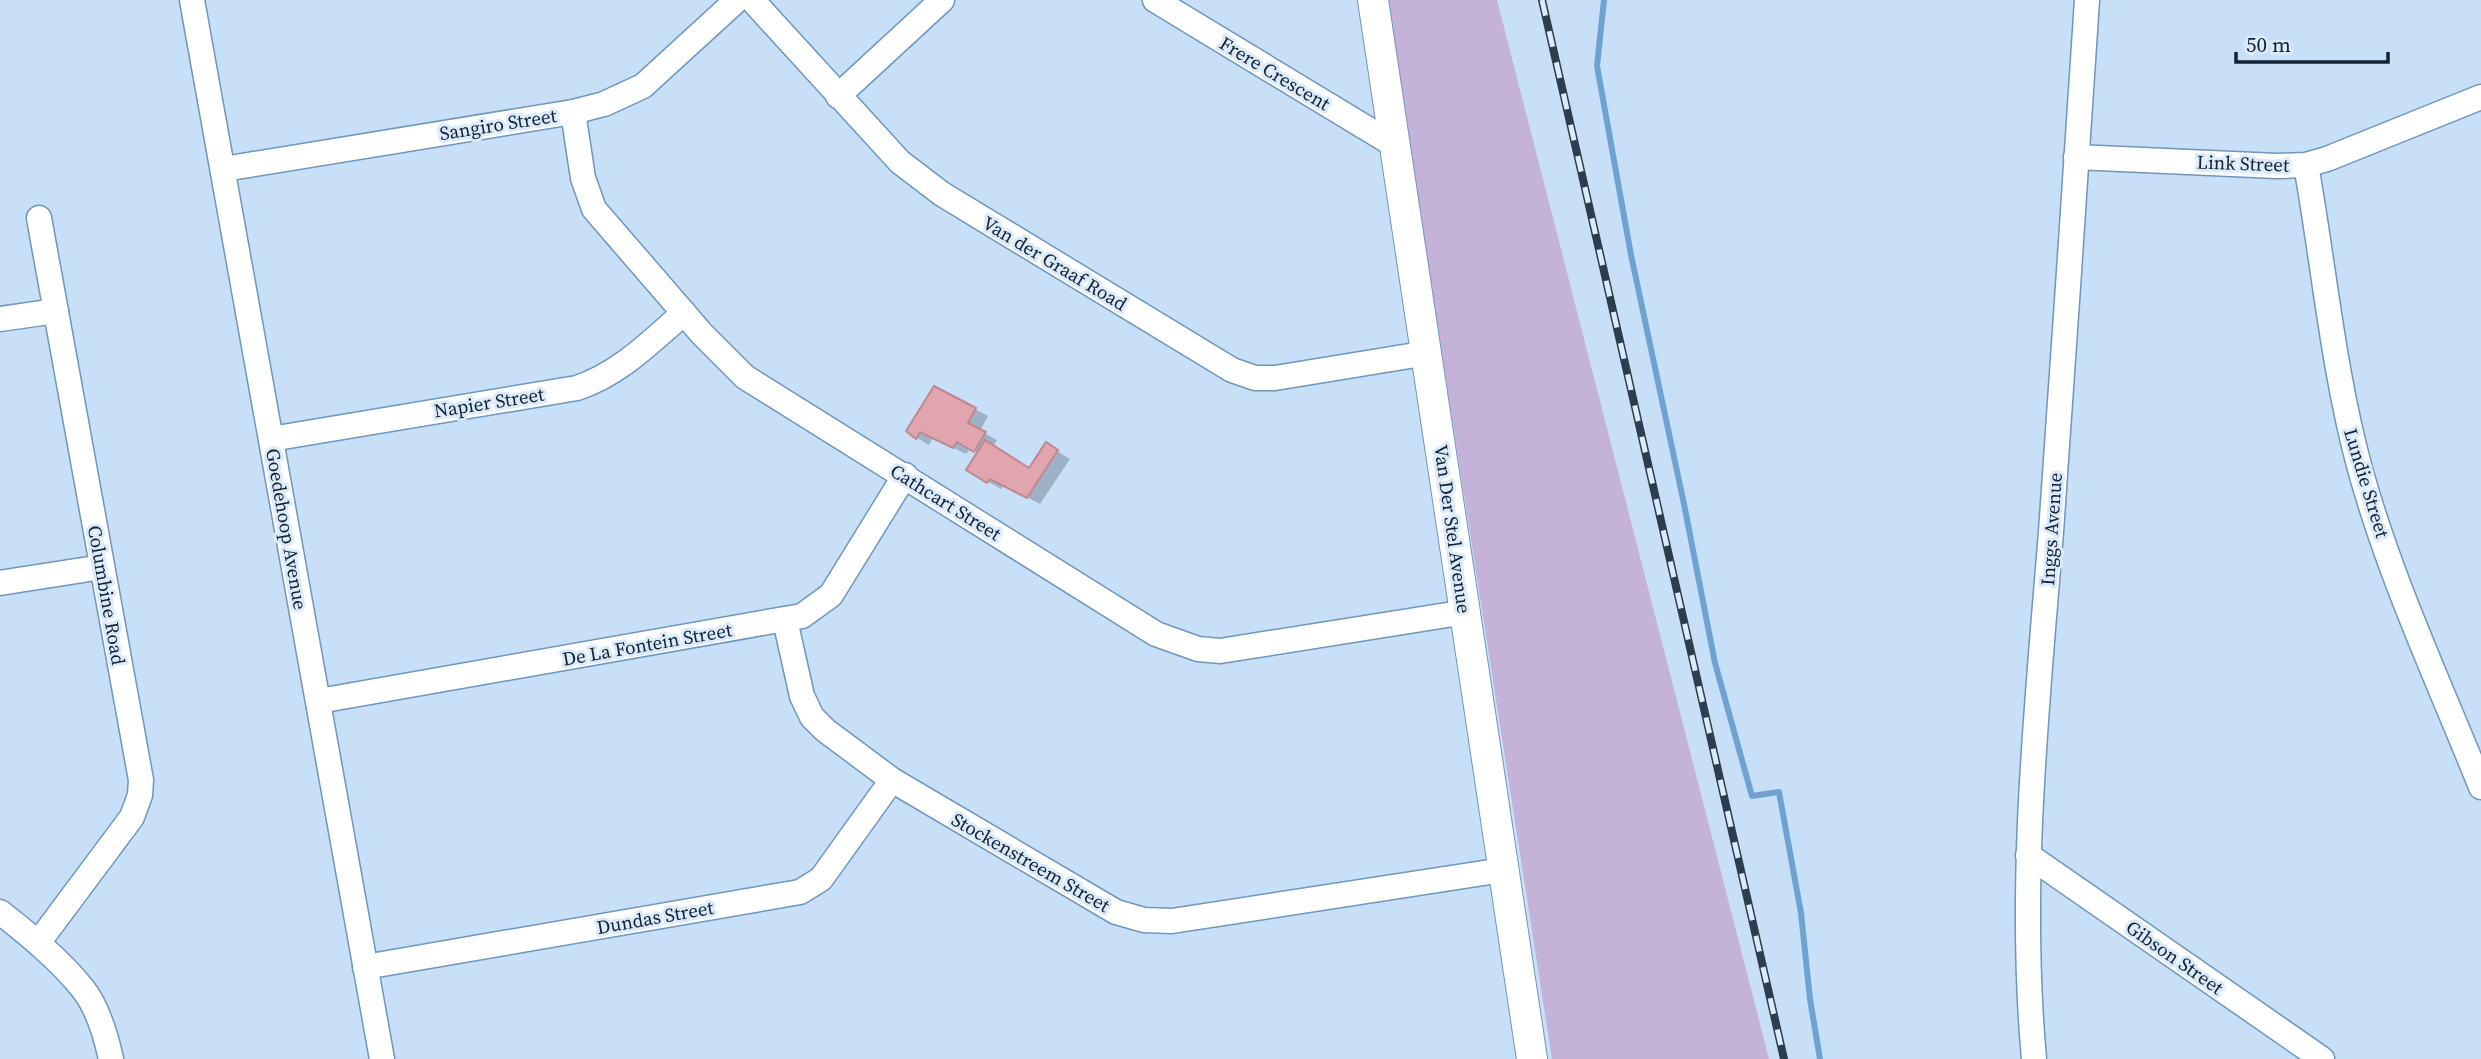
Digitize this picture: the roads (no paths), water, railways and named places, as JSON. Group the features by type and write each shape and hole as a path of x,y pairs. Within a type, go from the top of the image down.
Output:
{"street":[{"name":"Goedehoop Avenue","path":"192,0 382,1059"},
{"name":"Sangiro Street","path":"224,169 573,112 604,104 643,86 737,0"},
{"name":"Van der Graaf Road","path":"752,0 900,162 942,194 1243,375 1263,379 1291,377 1427,353"},
{"path":"838,96 942,0"},
{"name":"Frere Crescent","path":"1155,0 1396,146"},
{"name":"Van Der Stel Avenue","path":"1373,0 1532,1059"},
{"name":"Inggs Avenue","path":"2034,1059 2028,929 2030,799 2061,399 2087,0"},
{"name":"Link Street","path":"2076,157 2306,165 2481,97"},
{"name":"Cathcart Street","path":"573,112 583,178 594,209 724,359 745,377 1156,634 1198,649 1220,650 1465,612"},
{"name":"Lundie Street","path":"2306,165 2344,405 2360,469 2404,597 2481,787"},
{"name":"Columbine Road","path":"38,943 132,817 140,794 141,780 39,218"},
{"path":"0,319 56,311"},
{"name":"Napier Street","path":"271,439 577,388 614,371 684,313"},
{"name":"De La Fontein Street","path":"318,701 802,616 831,595 905,475"},
{"path":"0,583 102,567"},
{"name":"Stockenstreem Street","path":"785,620 802,696 812,717 825,730 892,780 1116,912 1144,920 1172,921 1503,870"},
{"name":"Dundas Street","path":"365,967 800,892 821,878 892,780"},
{"name":"Gibson Street","path":"2028,855 2322,1059"},
{"path":"0,912 38,943 84,990 108,1042 111,1059"}],"waterway":[{"path":"1604,0 1597,66 1631,255 1715,663 1752,796 1779,792 1801,913 1810,999 1820,1059"}],"railway":[{"path":"1542,0 1784,1059"}]}
